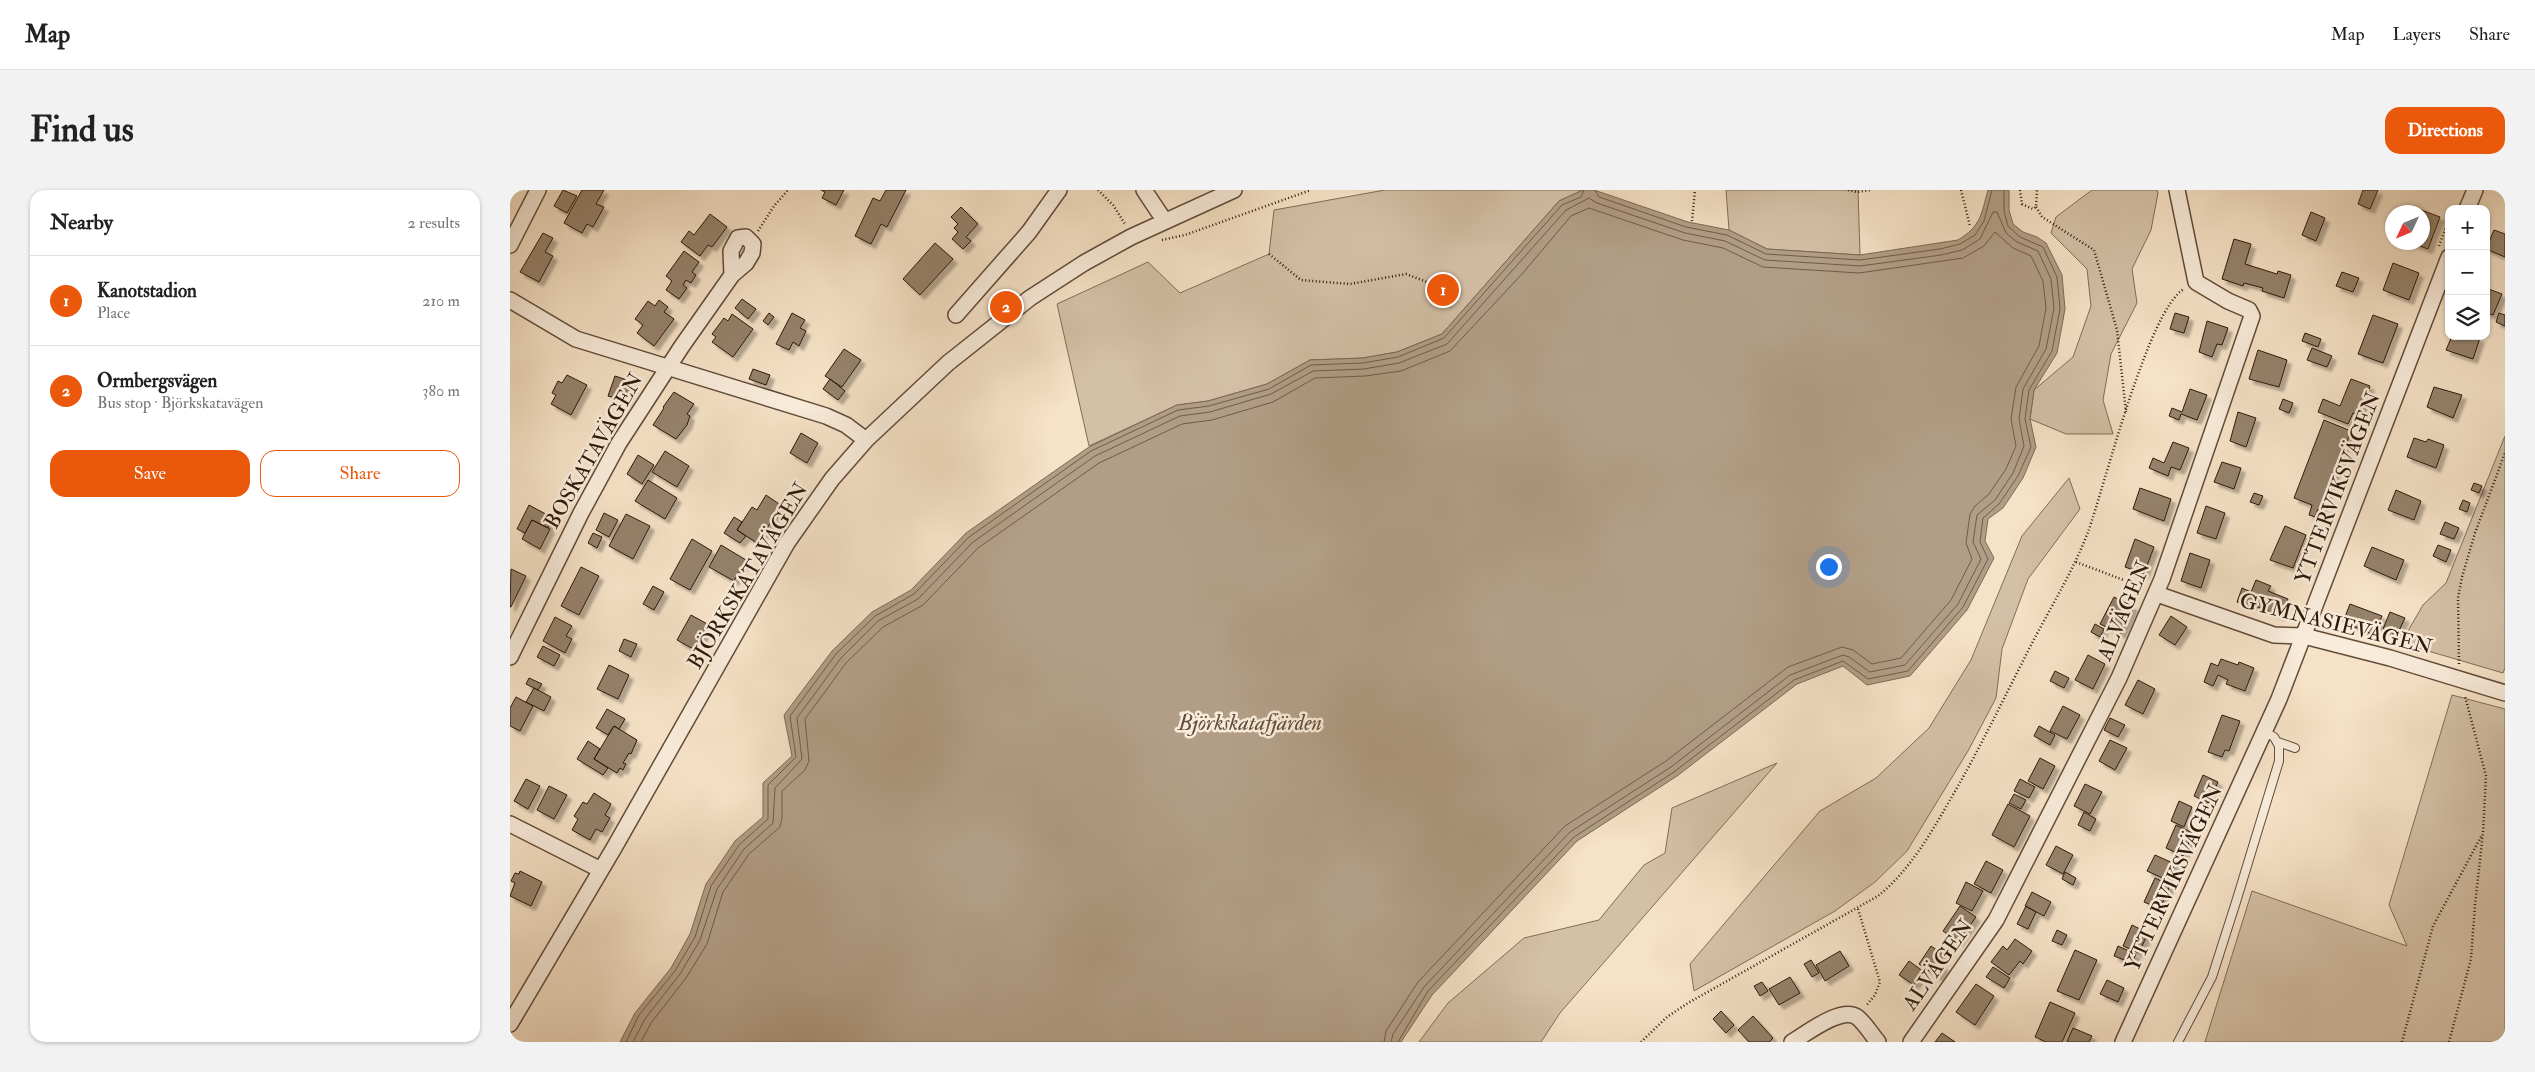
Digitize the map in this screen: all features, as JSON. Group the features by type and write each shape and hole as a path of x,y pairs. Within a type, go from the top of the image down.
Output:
{"street":[{"path":"510,245 538,190"},
{"path":"956,315 1029,232 1059,190"},
{"path":"1144,190 1164,220"},
{"name":"BJÖRKSKATAVÄGEN","path":"510,1024 601,870 787,543 832,479 866,440 948,363 992,326 1066,274 1131,237 1164,220 1234,190"},
{"path":"2177,190 2196,282"},
{"path":"2468,205 2474,190"},
{"path":"732,275 730,251 733,244 741,237 750,238 753,244"},
{"name":"BOSKATAVÄGEN","path":"510,657 576,522 619,443 668,366 732,275 746,263 752,253 753,244"},
{"name":"YTTERVIKSVÄGEN","path":"2123,1042 2265,732 2304,636 2445,268"},
{"name":"ALVÄGEN","path":"1912,1042 1996,920 2106,704 2157,594 2252,316 2249,310 2228,301 2196,282"},
{"path":"510,300 576,339 826,416 846,425 866,440"},
{"name":"GYMNASIEVÄGEN","path":"2157,594 2274,634 2304,636 2505,693"},
{"path":"510,824 601,870"},
{"path":"1792,1042 1836,1016 1846,1014 1856,1016 1878,1042"}],"lane":[{"path":"2178,1042 2212,977 2277,770 2280,752 2278,742 2274,736 2265,732"},
{"path":"2278,742 2295,748"}],"path":[{"path":"753,244 756,233 774,206 788,190"},
{"path":"1098,190 1112,205 1131,237"},
{"path":"1159,241 1185,235 1311,190"},
{"path":"1692,221 1695,190"},
{"path":"1848,190 1857,192 1871,190"},
{"path":"1961,190 1970,226"},
{"path":"2020,190 2022,204 2033,209 2036,207"},
{"path":"2037,190 2036,207 2042,216 2094,250 2117,330 2126,414"},
{"path":"1269,254 1301,280 1350,284 1406,274 1435,285"},
{"path":"1641,1042 1667,1017 1688,1003 1858,909 1889,887 1914,858 1932,831 1966,771 2076,562 2103,489 2139,370 2161,320 2178,293 2196,282"},
{"path":"2449,1042 2471,959 2475,905 2484,833 2486,776 2475,726 2460,679 2458,598 2475,533 2505,453"},
{"path":"2076,562 2157,594"},
{"path":"2402,1042 2433,926 2484,833"},
{"path":"1856,1016 1875,995 1880,982 1858,909"}],"shaded area":[{"path":"1385,190 1583,190 1559,201 1442,334 1397,352 1363,358 1310,360 1267,384 1208,401 1177,405 1089,446 1057,304 1148,262 1180,293 1269,254 1274,210"},
{"path":"1726,190 1858,190 1860,255 1767,249 1729,230"},
{"path":"2092,190 2157,190 2158,193 2151,230 2132,269 2137,303 2111,354 2103,400 2113,434 2066,434 2030,419 2034,390 2073,357 2091,306 2087,269 2051,233 2056,217"},
{"path":"2505,436 2505,668 2503,673 2401,643 2423,605 2446,583"},
{"path":"2069,478 2080,509 2028,579 2002,649 1996,698 1968,751 1907,851 1875,882 1835,911 1694,991 1690,964 1820,811 1876,778 1929,728 1971,660 2022,536"},
{"path":"2452,695 2505,709 2505,1042 2205,1042 2252,891 2407,946 2389,905"},
{"path":"1777,763 1560,1013 1541,1042 1419,1042 1448,1003 1524,938 1599,920 1644,865 1665,853 1672,808"}],"water":[{"name":"Björkskatafjärden","path":"1583,190 1594,190 1688,222 1729,230 1767,249 1860,255 1958,240 1976,225 1988,190 2009,190 2009,210 2013,224 2023,232 2037,237 2046,243 2062,275 2065,309 2057,353 2034,390 2030,419 2036,447 2023,478 2003,508 1988,519 1985,541 1994,558 1967,610 1910,676 1867,685 1843,666 1797,684 1677,776 1577,841 1432,995 1401,1042 620,1042 635,1013 671,968 690,934 706,884 735,841 763,817 763,783 792,756 784,715 832,651 872,612 911,590 966,533 1089,447 1177,405 1208,401 1267,384 1310,360 1363,358 1397,352 1442,334 1559,201"}],"building":[{"path":"563,190 577,196 567,213 554,206"},
{"path":"582,190 604,190 596,204 604,207 593,227 587,224 582,233 564,223"},
{"path":"821,190 844,190 836,205 822,198 825,192"},
{"path":"886,190 906,190 887,227 881,224 871,244 855,236 873,198 880,201"},
{"path":"2363,190 2378,190 2370,209 2358,204"},
{"path":"961,207 978,224 966,237 971,241 963,249 952,239 958,232 954,228 958,224 951,217"},
{"path":"2311,212 2325,218 2316,241 2302,235"},
{"path":"2430,213 2440,217 2430,244"},
{"path":"710,214 727,227 712,247 708,245 700,256 681,242 689,231 694,235"},
{"path":"2494,230 2505,234 2505,257 2490,251 2490,240"},
{"path":"543,233 553,238 545,252 553,256 539,282 520,272"},
{"path":"2234,239 2251,244 2245,264 2277,274 2278,271 2291,275 2284,298 2262,291 2263,288 2244,283 2243,286 2222,279"},
{"path":"935,243 953,259 920,295 903,279"},
{"path":"684,251 699,262 692,272 696,275 691,283 686,280 683,285 687,288 679,299 666,290 672,281 666,276"},
{"path":"2393,263 2419,273 2409,300 2383,290"},
{"path":"2342,272 2359,278 2353,292 2336,286"},
{"path":"1441,276 1457,288 1446,303 1430,291"},
{"path":"2490,290 2502,294 2493,315 2490,314"},
{"path":"742,299 756,309 748,319 735,308"},
{"path":"659,300 668,307 664,312 674,319 654,346 637,333 643,325 635,319 648,301 655,306"},
{"path":"769,313 774,317 768,325 763,321"},
{"path":"792,313 805,320 800,328 806,331 799,346 793,342 789,350 776,344"},
{"path":"2175,313 2189,317 2184,333 2170,329"},
{"path":"2499,313 2505,315 2505,326 2496,322"},
{"path":"732,314 753,329 733,357 712,342 716,337 712,334 724,318 728,321"},
{"path":"2373,315 2398,324 2383,363 2358,354"},
{"path":"2207,321 2228,328 2222,345 2217,344 2212,357 2199,352"},
{"path":"2305,333 2321,339 2318,347 2302,341"},
{"path":"2450,340 2479,340 2473,359 2446,350"},
{"path":"2312,348 2332,356 2327,367 2307,360"},
{"path":"844,349 861,360 842,387 825,376"},
{"path":"2258,350 2287,360 2279,387 2249,379"},
{"path":"753,369 770,375 766,385 749,379"},
{"path":"567,375 587,385 571,415 551,404 556,395 552,393 558,381 562,383"},
{"path":"615,376 633,382 626,401 608,396"},
{"path":"830,379 845,391 838,400 823,389"},
{"path":"2351,379 2370,386 2359,415 2353,413 2348,424 2318,412 2323,399 2340,406"},
{"path":"2434,387 2462,395 2453,418 2427,407"},
{"path":"2190,389 2207,395 2197,420 2181,414 2179,420 2169,416 2172,408 2182,412"},
{"path":"674,392 694,404 687,414 690,416 687,425 676,439 653,425"},
{"path":"2283,399 2293,403 2289,413 2279,409"},
{"path":"2238,412 2256,418 2246,447 2230,441"},
{"path":"2324,420 2351,431 2321,510 2318,509 2315,517 2309,515 2312,505 2294,498"},
{"path":"801,433 818,443 807,463 790,453"},
{"path":"2414,438 2426,442 2428,439 2444,445 2436,468 2407,457"},
{"path":"2173,442 2189,448 2180,470 2171,467 2168,476 2149,468 2153,458 2164,463"},
{"path":"665,451 689,466 677,487 652,472"},
{"path":"638,455 654,465 642,484 627,474"},
{"path":"2222,462 2241,468 2234,489 2214,482"},
{"path":"648,480 677,498 665,519 635,501"},
{"path":"2474,483 2482,486 2479,493 2471,490"},
{"path":"2140,488 2171,499 2164,521 2133,509"},
{"path":"2396,490 2421,501 2414,520 2388,510"},
{"path":"2254,493 2263,496 2259,505 2250,502"},
{"path":"766,495 782,506 757,543 737,530 752,507 757,510"},
{"path":"2463,500 2470,503 2467,512 2459,509"},
{"path":"529,505 553,518 548,528 532,520 525,533 517,529"},
{"path":"2206,506 2225,513 2216,539 2197,533"},
{"path":"604,513 618,520 609,537 596,530"},
{"path":"626,514 650,526 633,559 609,546"},
{"path":"734,517 742,522 737,530 746,536 740,543 724,533"},
{"path":"532,520 550,529 540,549 522,539"},
{"path":"2445,522 2459,528 2454,539 2440,534"},
{"path":"2285,526 2306,535 2293,568 2270,560"},
{"path":"593,533 602,537 597,548 588,543"},
{"path":"692,539 712,551 690,590 670,579"},
{"path":"2135,539 2154,547 2144,574 2125,567"},
{"path":"721,545 746,560 734,581 709,567"},
{"path":"2438,545 2451,550 2446,562 2433,556"},
{"path":"2372,547 2404,560 2396,580 2364,566"},
{"path":"2190,553 2210,560 2201,588 2181,581"},
{"path":"581,567 599,576 579,615 561,606"},
{"path":"511,569 526,576 510,607"},
{"path":"2256,580 2271,586 2268,591 2288,599 2281,616 2248,603 2246,605 2237,602 2242,588 2251,592"},
{"path":"653,586 664,592 654,610 643,604"},
{"path":"2114,597 2134,607 2121,634 2100,624"},
{"path":"2350,604 2382,616 2374,635 2343,622"},
{"path":"2390,612 2405,618 2397,635 2383,629"},
{"path":"691,615 709,625 695,650 677,640"},
{"path":"2171,616 2187,627 2175,645 2159,635"},
{"path":"555,617 572,626 566,636 572,639 565,653 543,641"},
{"path":"2095,624 2104,629 2100,637 2091,632"},
{"path":"624,639 637,644 631,657 619,651"},
{"path":"543,646 560,655 554,666 537,657"},
{"path":"2088,655 2105,664 2093,689 2075,680"},
{"path":"2221,659 2238,665 2239,662 2254,668 2245,691 2226,684 2228,680 2218,675 2213,686 2204,682 2211,663 2218,666"},
{"path":"609,665 629,675 618,699 597,689"},
{"path":"2055,671 2069,678 2064,688 2050,681"},
{"path":"529,678 542,684 538,690 526,684"},
{"path":"2138,680 2155,689 2143,714 2125,705"},
{"path":"534,688 551,697 544,711 526,702"},
{"path":"516,697 533,706 520,731 510,726 510,708"},
{"path":"2063,706 2080,715 2067,739 2050,731"},
{"path":"607,709 625,719 619,729 614,726 608,735 596,728"},
{"path":"2222,715 2240,721 2229,751 2225,750 2222,757 2208,752"},
{"path":"2110,718 2125,725 2118,737 2104,730"},
{"path":"614,726 637,740 631,754 629,753 623,763 626,764 623,770 620,768 617,773 594,759"},
{"path":"2039,726 2055,735 2050,745 2034,736"},
{"path":"2110,740 2127,748 2115,770 2099,761"},
{"path":"588,741 600,749 594,759 608,768 603,775 577,759"},
{"path":"2040,758 2055,766 2043,789 2028,781"},
{"path":"2203,775 2218,782 2209,803 2194,796"},
{"path":"526,779 540,786 528,809 514,801"},
{"path":"2020,779 2035,787 2029,798 2014,791"},
{"path":"2085,784 2102,792 2090,814 2074,806"},
{"path":"549,786 567,795 554,819 537,810"},
{"path":"594,793 611,804 605,815 610,818 602,832 596,829 590,840 572,830 578,819 574,816 583,802 587,804"},
{"path":"2014,794 2026,800 2021,809 2009,803"},
{"path":"2179,801 2192,807 2184,827 2171,821"},
{"path":"2008,804 2030,816 2014,847 1992,835"},
{"path":"2084,812 2096,819 2090,831 2078,825"},
{"path":"2176,825 2193,833 2183,856 2166,848"},
{"path":"2056,846 2073,855 2063,874 2046,865"},
{"path":"2155,855 2175,864 2167,880 2147,871"},
{"path":"1986,861 2003,870 1991,893 1974,884"},
{"path":"520,871 542,882 531,906 510,896 515,883 511,881 515,873 519,874"},
{"path":"2065,872 2076,878 2073,885 2062,879"},
{"path":"2155,878 2170,885 2160,909 2144,902"},
{"path":"1966,882 1983,891 1972,911 1956,903"},
{"path":"2032,892 2051,902 2044,916 2025,906"},
{"path":"1960,906 1976,917 1958,942 1943,931"},
{"path":"2026,906 2036,912 2028,929 2017,924"},
{"path":"2132,925 2148,933 2139,953 2123,946"},
{"path":"2057,930 2067,935 2062,945 2052,941"},
{"path":"2015,939 2032,951 2023,964 2020,961 2009,975 1991,962 2003,946 2007,950"},
{"path":"1931,946 1944,955 1939,963 1944,967 1938,977 1919,964"},
{"path":"2118,946 2136,954 2132,963 2114,956"},
{"path":"2075,950 2097,960 2079,1000 2057,991"},
{"path":"1840,951 1849,966 1825,981 1816,965"},
{"path":"1811,960 1819,973 1812,977 1804,964"},
{"path":"1909,961 1924,972 1914,985 1899,975"},
{"path":"1993,967 2010,978 2004,988 1986,977"},
{"path":"1790,977 1800,993 1779,1005 1769,989"},
{"path":"2107,980 2124,988 2118,1002 2100,994"},
{"path":"1762,982 1768,991 1760,996 1754,986"},
{"path":"1976,984 1994,996 1975,1025 1956,1012"},
{"path":"2050,1002 2075,1013 2062,1042 2046,1042 2035,1037"},
{"path":"1721,1011 1734,1025 1726,1033 1713,1019"},
{"path":"1753,1016 1773,1038 1769,1042 1749,1042 1738,1030"},
{"path":"2073,1028 2092,1036 2089,1042 2067,1042"},
{"path":"1942,1033 1955,1042 1935,1042"}],"place":[{"name":"Kanotstadion","path":"1443,290"},
{"name":"Ormbergsvägen","path":"1006,307"}]}
